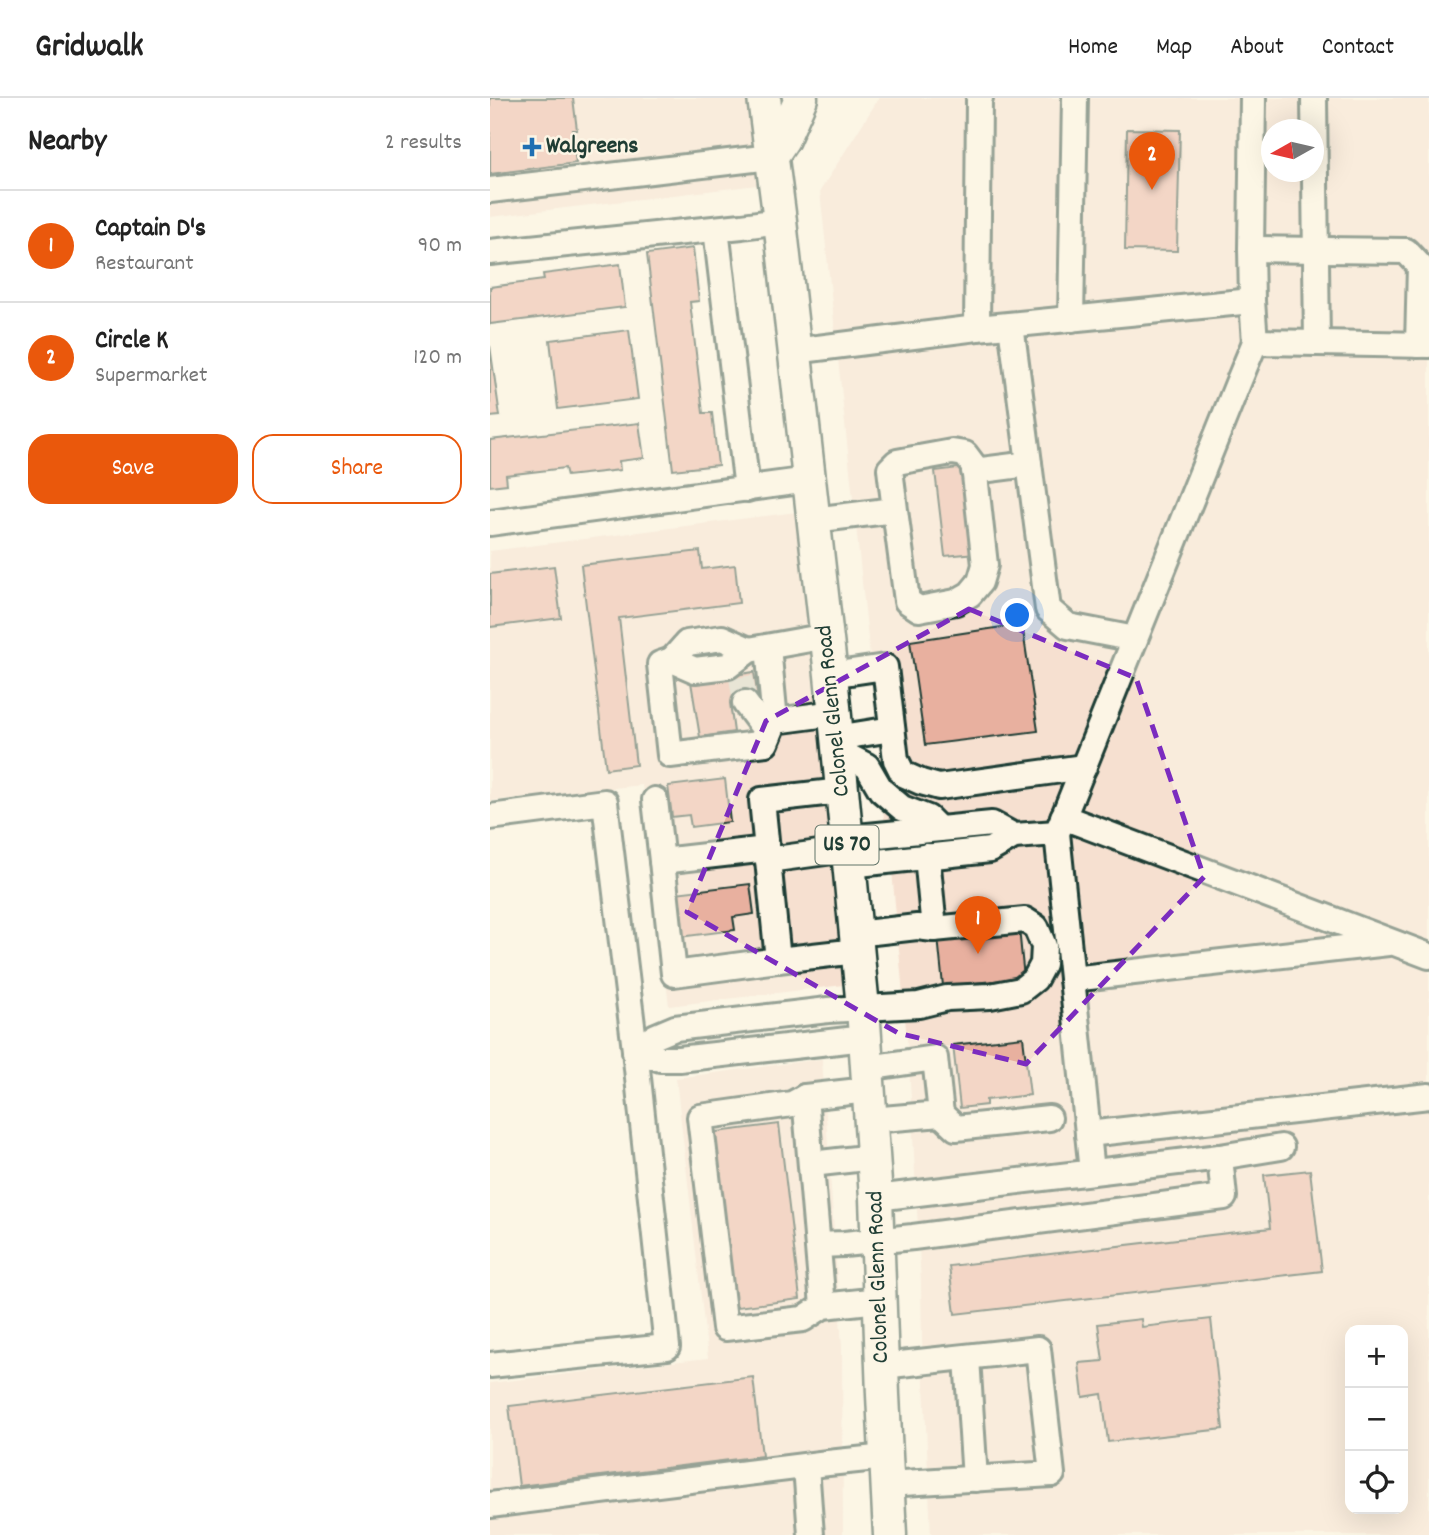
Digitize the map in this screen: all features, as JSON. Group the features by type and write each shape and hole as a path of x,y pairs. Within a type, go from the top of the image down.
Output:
{"main road":[{"path":"771,157 783,139 801,98"},
{"name":"Colonel Glenn Road","path":"764,99 827,636 857,942 874,1157 890,1535"}],"lane":[{"path":"977,328 981,98"},
{"path":"1071,320 1075,98"},
{"path":"1092,1172 1072,979 1060,825 1255,342 1251,248 1254,98"},
{"path":"1314,98 1317,343"},
{"path":"490,190 771,157"},
{"path":"490,252 780,221"},
{"path":"716,229 747,489"},
{"path":"1251,248 1406,251 1420,266 1424,345 1255,342"},
{"path":"794,351 977,328 1252,301"},
{"path":"1012,325 1048,609 1068,626 1135,639"},
{"path":"952,452 965,454 974,466 974,471 985,565 980,582 970,594 956,602 919,609 906,601 890,469 897,462 952,452"},
{"path":"974,471 1029,464"},
{"path":"490,523 809,480"},
{"path":"813,520 895,510"},
{"path":"749,658 827,636"},
{"path":"722,638 749,658 772,728 766,743 670,755 660,664 672,660 688,643 722,638"},
{"path":"831,675 885,667 896,760 903,774 921,782 939,787 1084,766"},
{"path":"745,703 772,728 836,734 892,729"},
{"path":"836,734 867,766 881,790 902,808 928,818 939,829"},
{"path":"778,960 762,800 842,792"},
{"path":"655,800 674,974 778,960 928,924 1025,920 1036,927 1044,946 1043,964 1035,979 1021,990 990,996 947,998 919,1005 867,1065 792,1104 700,1117 725,1328 803,1319 823,1306 879,1300"},
{"path":"490,817 605,802 667,1346 490,1365"},
{"path":"848,851 939,829 992,824 1014,836"},
{"path":"662,861 848,851 927,856 990,849 1014,836 1060,825 1429,956"},
{"path":"927,856 928,924"},
{"path":"1072,979 1394,943"},
{"path":"635,1049 660,1059 867,1065 935,1058 941,1114"},
{"path":"867,1065 941,1114 956,1128 1049,1118"},
{"path":"1088,1134 1429,1096"},
{"path":"805,1097 823,1306"},
{"path":"876,1198 1220,1157 1281,1147"},
{"path":"811,1164 874,1157"},
{"path":"818,1245 877,1241 1224,1197 1220,1157"},
{"path":"490,1505 806,1466 975,1479 1052,1474 1038,1349 882,1366"},
{"path":"967,1358 975,1479"},
{"path":"806,1466 811,1535"}],"highlighted area":[{"path":"969,609 1136,678 1204,877 1026,1064 898,1033 687,912 766,721"}],"shaded area":[{"path":"490,98 764,98 775,183 490,217"},
{"path":"879,98 1429,98 1429,1535 931,1535 909,1063 891,859 885,834 878,731 820,191"},
{"path":"812,510 860,983 669,1006 642,785 490,801 490,551"},
{"path":"822,1059 842,1347 843,1535 490,1535 490,1383 708,1358 676,1078"}],"building":[{"name":"Walgreens","path":"490,98 573,98 577,130 572,130 576,163 490,174"},
{"path":"1127,129 1180,130 1177,251 1125,250"},
{"path":"693,248 699,301 690,302 703,413 712,413 718,465 673,470 647,254"},
{"path":"620,264 625,307 490,324 490,287 544,280 543,274"},
{"path":"629,330 638,399 558,409 550,340"},
{"path":"490,346 500,416 490,417"},
{"path":"639,423 644,458 619,461 620,470 567,476 565,468 506,475 507,484 490,486 490,440"},
{"path":"966,467 976,553 945,556 935,471"},
{"path":"700,551 702,569 735,565 739,603 619,618 636,765 606,769 581,565"},
{"path":"554,566 561,618 490,627 490,574"},
{"path":"1022,624 1038,731 925,745 910,641"},
{"path":"754,672 758,698 730,703 734,732 700,737 691,682"},
{"path":"725,779 730,822 691,827 689,815 672,817 668,786"},
{"path":"750,884 754,914 733,917 735,930 680,937 675,893"},
{"path":"1018,918 1024,978 943,986 937,927"},
{"path":"1023,1037 1030,1095 986,1100 986,1105 960,1108 953,1045"},
{"path":"779,1124 800,1299 730,1308 708,1133"},
{"path":"1310,1170 1322,1271 955,1314 949,1266 1270,1228 1264,1175"},
{"path":"1141,1319 1142,1327 1211,1319 1223,1429 1108,1442 1102,1394 1083,1397 1079,1363 1103,1361 1098,1324"},
{"path":"753,1377 762,1456 519,1486 509,1406"}],"tunnel":[{"path":"741,677 745,703"}],"place":[{"name":"Walgreens","path":"532,147"},
{"name":"Circle K","path":"1152,190"},
{"name":"Captain D's","path":"978,954"}]}
